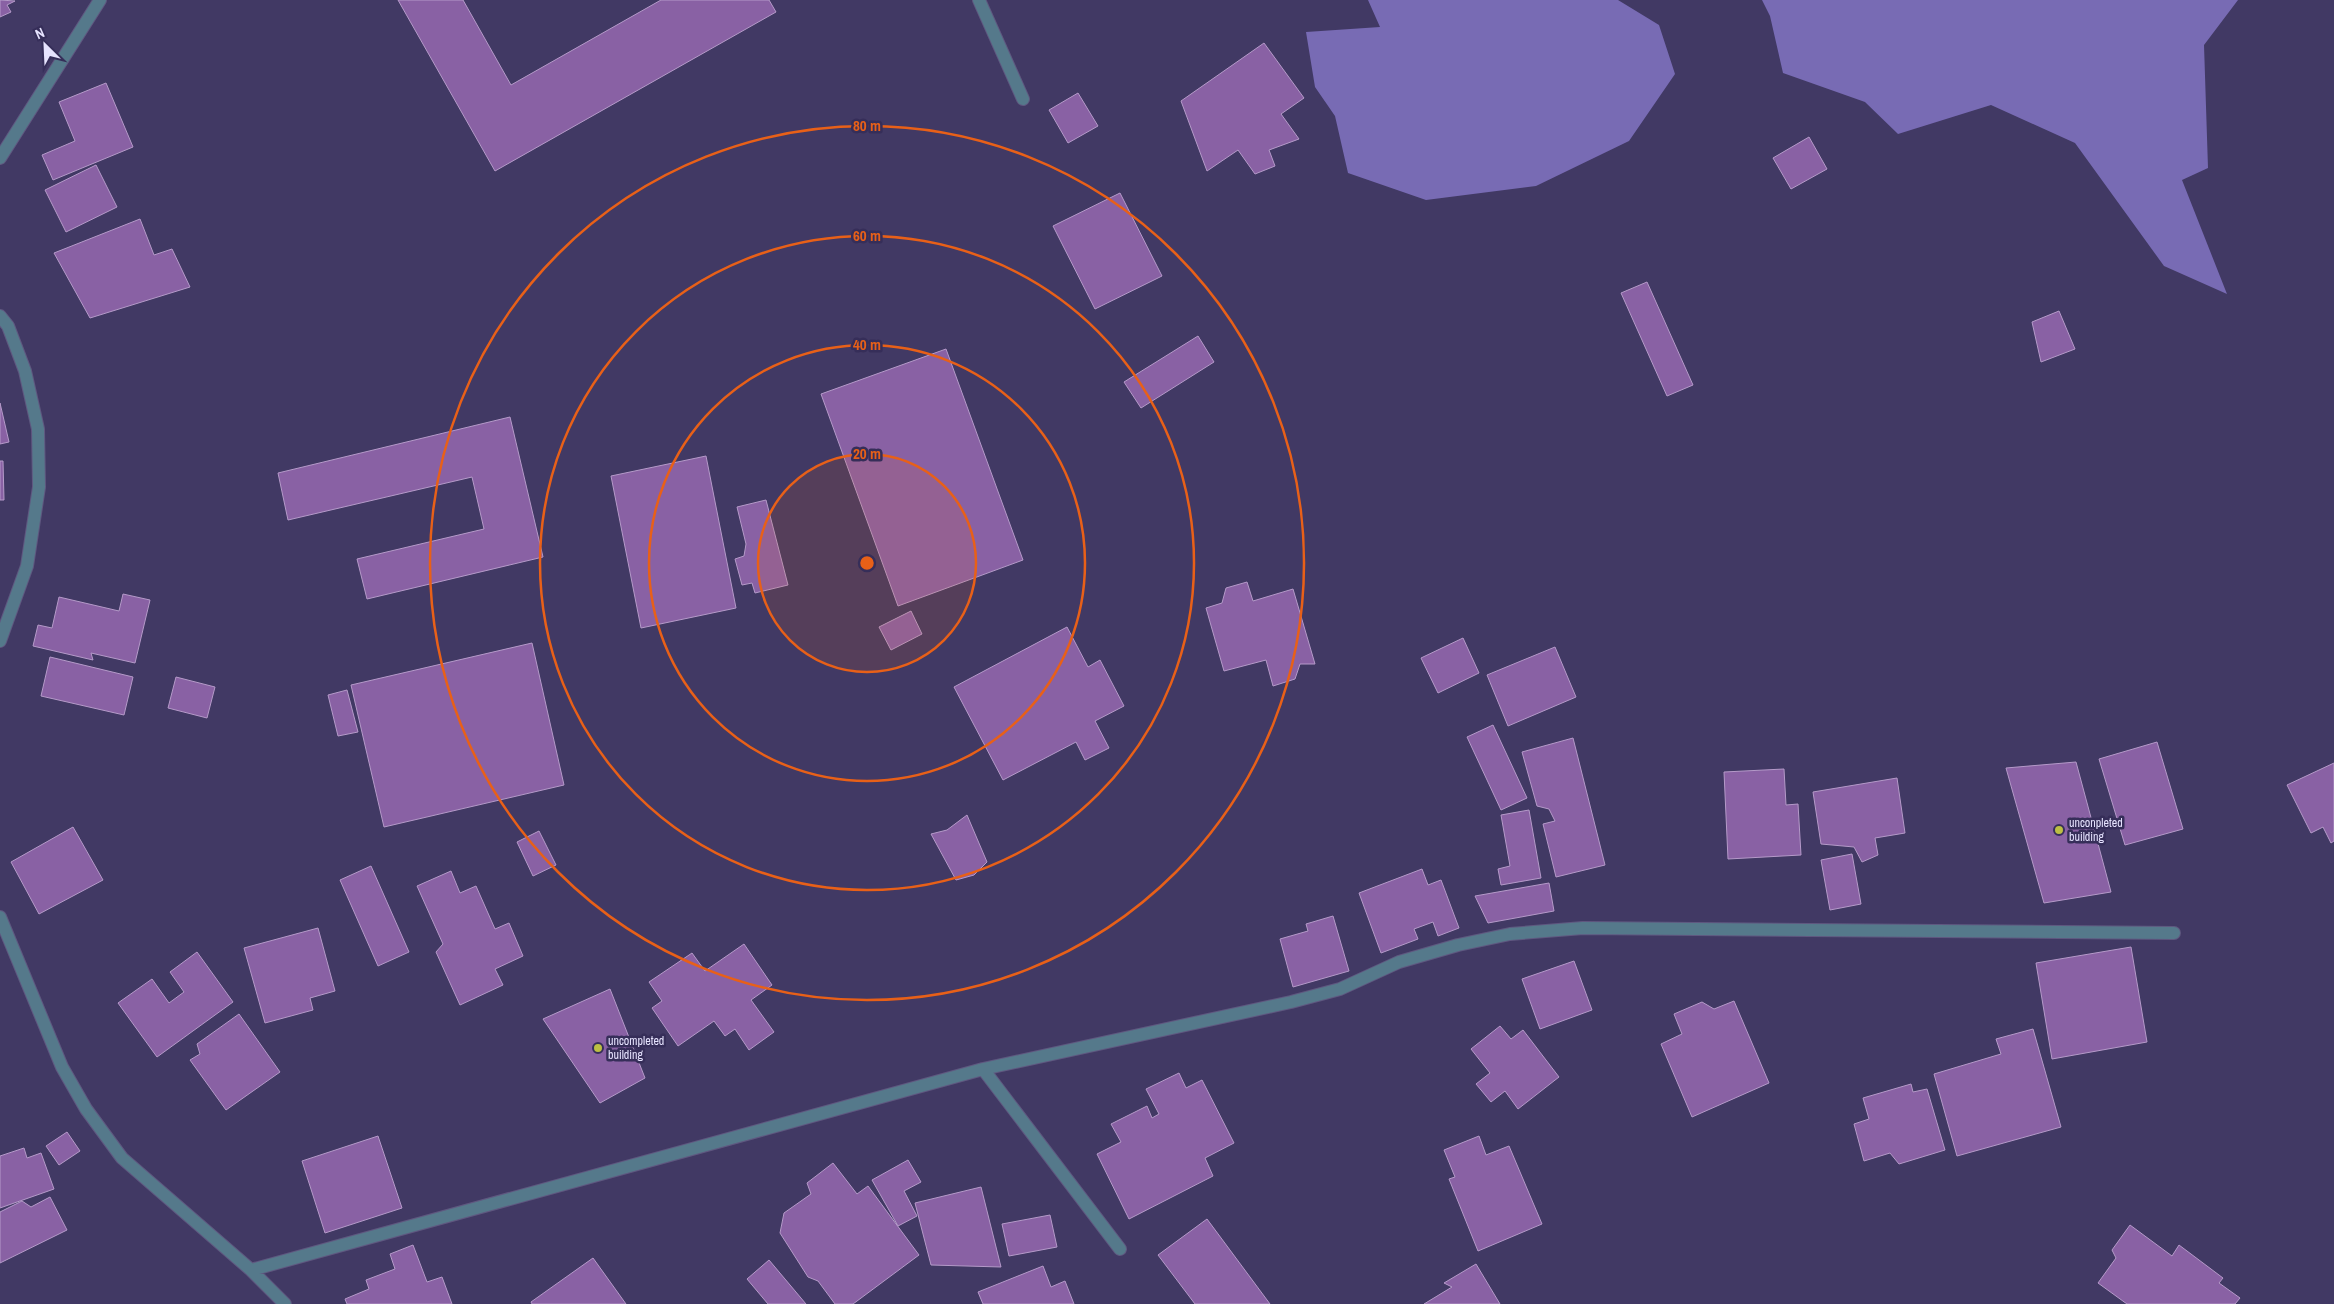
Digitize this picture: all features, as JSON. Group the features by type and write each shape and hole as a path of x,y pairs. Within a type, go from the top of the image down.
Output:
{"street":[{"path":"0,158 100,0"},
{"path":"979,0 1023,99"},
{"path":"0,316 8,326 27,381 38,429 39,487 27,566 0,641"},
{"path":"0,917 62,1067 86,1109 122,1158 251,1270 285,1304"},
{"path":"251,1270 983,1069 1291,1002 1340,989 1398,962 1458,945 1510,934 1583,928 2174,933"},
{"path":"983,1069 1120,1249"}],"shaded area":[{"path":"1368,0 1618,0 1659,25 1675,74 1629,141 1536,186 1426,200 1348,173 1335,116 1315,87 1306,32 1380,27"},
{"path":"1762,0 2238,0 2204,45 2208,168 2182,180 2227,294 2164,266 2075,143 1991,105 1898,134 1865,102 1783,73 1770,16"}],"building":[{"path":"0,0 15,1 7,5 11,12 0,17"},
{"path":"398,0 463,0 511,85 661,0 769,0 776,12 495,171"},
{"path":"1264,43 1304,98 1281,114 1299,139 1269,150 1275,166 1255,174 1238,150 1207,171 1181,101"},
{"path":"106,83 133,147 53,180 42,155 75,141 59,102"},
{"path":"1078,93 1098,126 1068,143 1049,110"},
{"path":"1809,137 1827,169 1791,189 1773,158"},
{"path":"96,165 117,207 66,232 45,190"},
{"path":"1120,193 1162,276 1095,309 1053,226"},
{"path":"140,219 154,255 172,249 190,287 90,318 54,253"},
{"path":"1647,282 1693,385 1667,396 1621,293"},
{"path":"2059,311 2075,349 2041,362 2032,322"},
{"path":"1198,336 1214,362 1141,408 1124,382"},
{"path":"946,349 1023,560 898,606 821,394"},
{"path":"0,403 9,442 0,444"},
{"path":"510,417 543,557 367,599 357,559 484,529 472,477 288,520 278,473"},
{"path":"706,456 736,608 641,628 611,476"},
{"path":"0,461 3,461 4,500 0,500"},
{"path":"766,500 788,585 755,593 752,583 742,585 735,559 744,556 746,544 737,507"},
{"path":"1247,582 1253,601 1293,589 1315,664 1300,664 1295,679 1273,686 1266,660 1224,671 1206,608 1222,603 1226,588"},
{"path":"123,594 150,600 135,663 91,653 93,660 33,646 38,625 52,628 59,597 119,611"},
{"path":"911,611 922,634 891,650 879,627"},
{"path":"1067,627 1088,667 1100,660 1124,706 1095,721 1109,748 1085,760 1076,742 1003,780 954,687"},
{"path":"1463,638 1479,673 1438,693 1421,658"},
{"path":"532,643 564,785 384,827 351,685"},
{"path":"1555,647 1576,697 1508,726 1487,675"},
{"path":"50,657 133,677 124,715 41,696"},
{"path":"176,677 215,687 207,718 168,708"},
{"path":"347,690 358,732 338,736 328,695"},
{"path":"1493,725 1527,798 1501,810 1467,737"},
{"path":"1573,738 1605,865 1556,877 1543,824 1555,821 1549,809 1537,806 1522,752"},
{"path":"2157,742 2183,829 2125,845 2099,759"},
{"name":"unconpleted building","path":"2076,762 2111,892 2044,903 2006,768"},
{"path":"2334,763 2334,841 2331,843 2323,827 2311,833 2287,785"},
{"path":"1784,769 1786,805 1798,804 1801,855 1728,859 1724,772"},
{"path":"1897,778 1905,833 1875,838 1878,855 1862,862 1854,847 1821,844 1813,792"},
{"path":"1529,810 1541,878 1501,885 1498,869 1510,866 1501,815"},
{"path":"967,815 987,862 974,875 956,880 931,834 947,830"},
{"path":"73,827 103,880 39,914 11,862"},
{"path":"539,831 556,865 533,876 517,842"},
{"path":"1852,854 1861,904 1830,910 1821,860"},
{"path":"371,866 409,952 378,966 340,880"},
{"path":"1422,869 1428,885 1441,880 1459,928 1438,936 1433,922 1414,929 1418,939 1381,953 1359,893"},
{"path":"451,871 460,893 476,886 495,929 509,923 523,956 495,969 503,985 460,1005 436,952 443,944 417,886"},
{"path":"1549,883 1554,911 1488,923 1475,896"},
{"path":"1333,916 1349,971 1293,987 1280,939 1308,931 1306,924"},
{"path":"318,928 335,991 310,998 313,1010 265,1023 244,948"},
{"path":"744,944 772,985 751,1000 774,1032 749,1050 735,1029 725,1036 714,1021 678,1046 652,1008 662,1001 649,982 692,953 705,971"},
{"path":"2131,947 2147,1042 2052,1059 2036,963"},
{"path":"197,952 233,1002 157,1057 118,1003 152,979 169,1003 184,992 170,972"},
{"path":"1574,961 1592,1010 1540,1029 1522,979"},
{"name":"uncompleted building","path":"610,989 645,1078 600,1103 543,1019"},
{"path":"1734,1001 1769,1083 1692,1117 1661,1044 1682,1034 1674,1014 1702,1002 1714,1009"},
{"path":"239,1014 280,1072 226,1110 190,1060 200,1054 197,1044"},
{"path":"1500,1026 1511,1039 1523,1030 1559,1077 1518,1109 1505,1091 1491,1102 1476,1084 1490,1073 1471,1049"},
{"path":"2033,1029 2061,1127 1957,1156 1934,1074 2001,1054 1996,1039"},
{"path":"1179,1073 1186,1088 1202,1080 1234,1143 1205,1158 1213,1176 1129,1219 1097,1154 1121,1142 1111,1124 1147,1106 1152,1118 1159,1114 1146,1089"},
{"path":"1911,1084 1913,1092 1927,1089 1945,1150 1899,1164 1890,1153 1864,1161 1854,1124 1869,1119 1863,1098"},
{"path":"67,1132 80,1151 59,1165 46,1146"},
{"path":"378,1136 402,1208 325,1233 302,1161"},
{"path":"1479,1136 1486,1155 1509,1146 1542,1224 1478,1251 1449,1179 1455,1177 1444,1150"},
{"path":"24,1148 27,1158 41,1153 54,1189 0,1208 0,1156"},
{"path":"908,1160 921,1182 904,1191 917,1216 898,1226 872,1180"},
{"path":"833,1163 857,1194 868,1186 919,1255 853,1304 835,1304 818,1281 808,1277 780,1233 784,1213 811,1194 807,1183"},
{"path":"981,1187 1001,1267 931,1265 915,1203"},
{"path":"50,1197 67,1230 0,1263 0,1212 22,1201 31,1207"},
{"path":"1050,1215 1057,1247 1009,1256 1002,1224"},
{"path":"1207,1219 1270,1304 1195,1304 1158,1255"},
{"path":"2130,1225 2172,1256 2179,1245 2223,1278 2219,1283 2240,1298 2235,1304 2127,1304 2098,1283 2116,1258 2112,1250"},
{"path":"413,1245 427,1282 442,1277 452,1304 347,1304 345,1299 369,1289 366,1280 395,1269 390,1254"},
{"path":"593,1258 626,1304 532,1304 531,1302"},
{"path":"769,1260 806,1304 768,1304 747,1279"},
{"path":"1476,1264 1500,1304 1424,1304 1452,1287 1444,1283"},
{"path":"1043,1266 1051,1287 1065,1281 1074,1304 983,1304 978,1292"}],"place":[{"name":"unconpleted building","path":"2059,830"},
{"name":"uncompleted building","path":"598,1048"}]}
